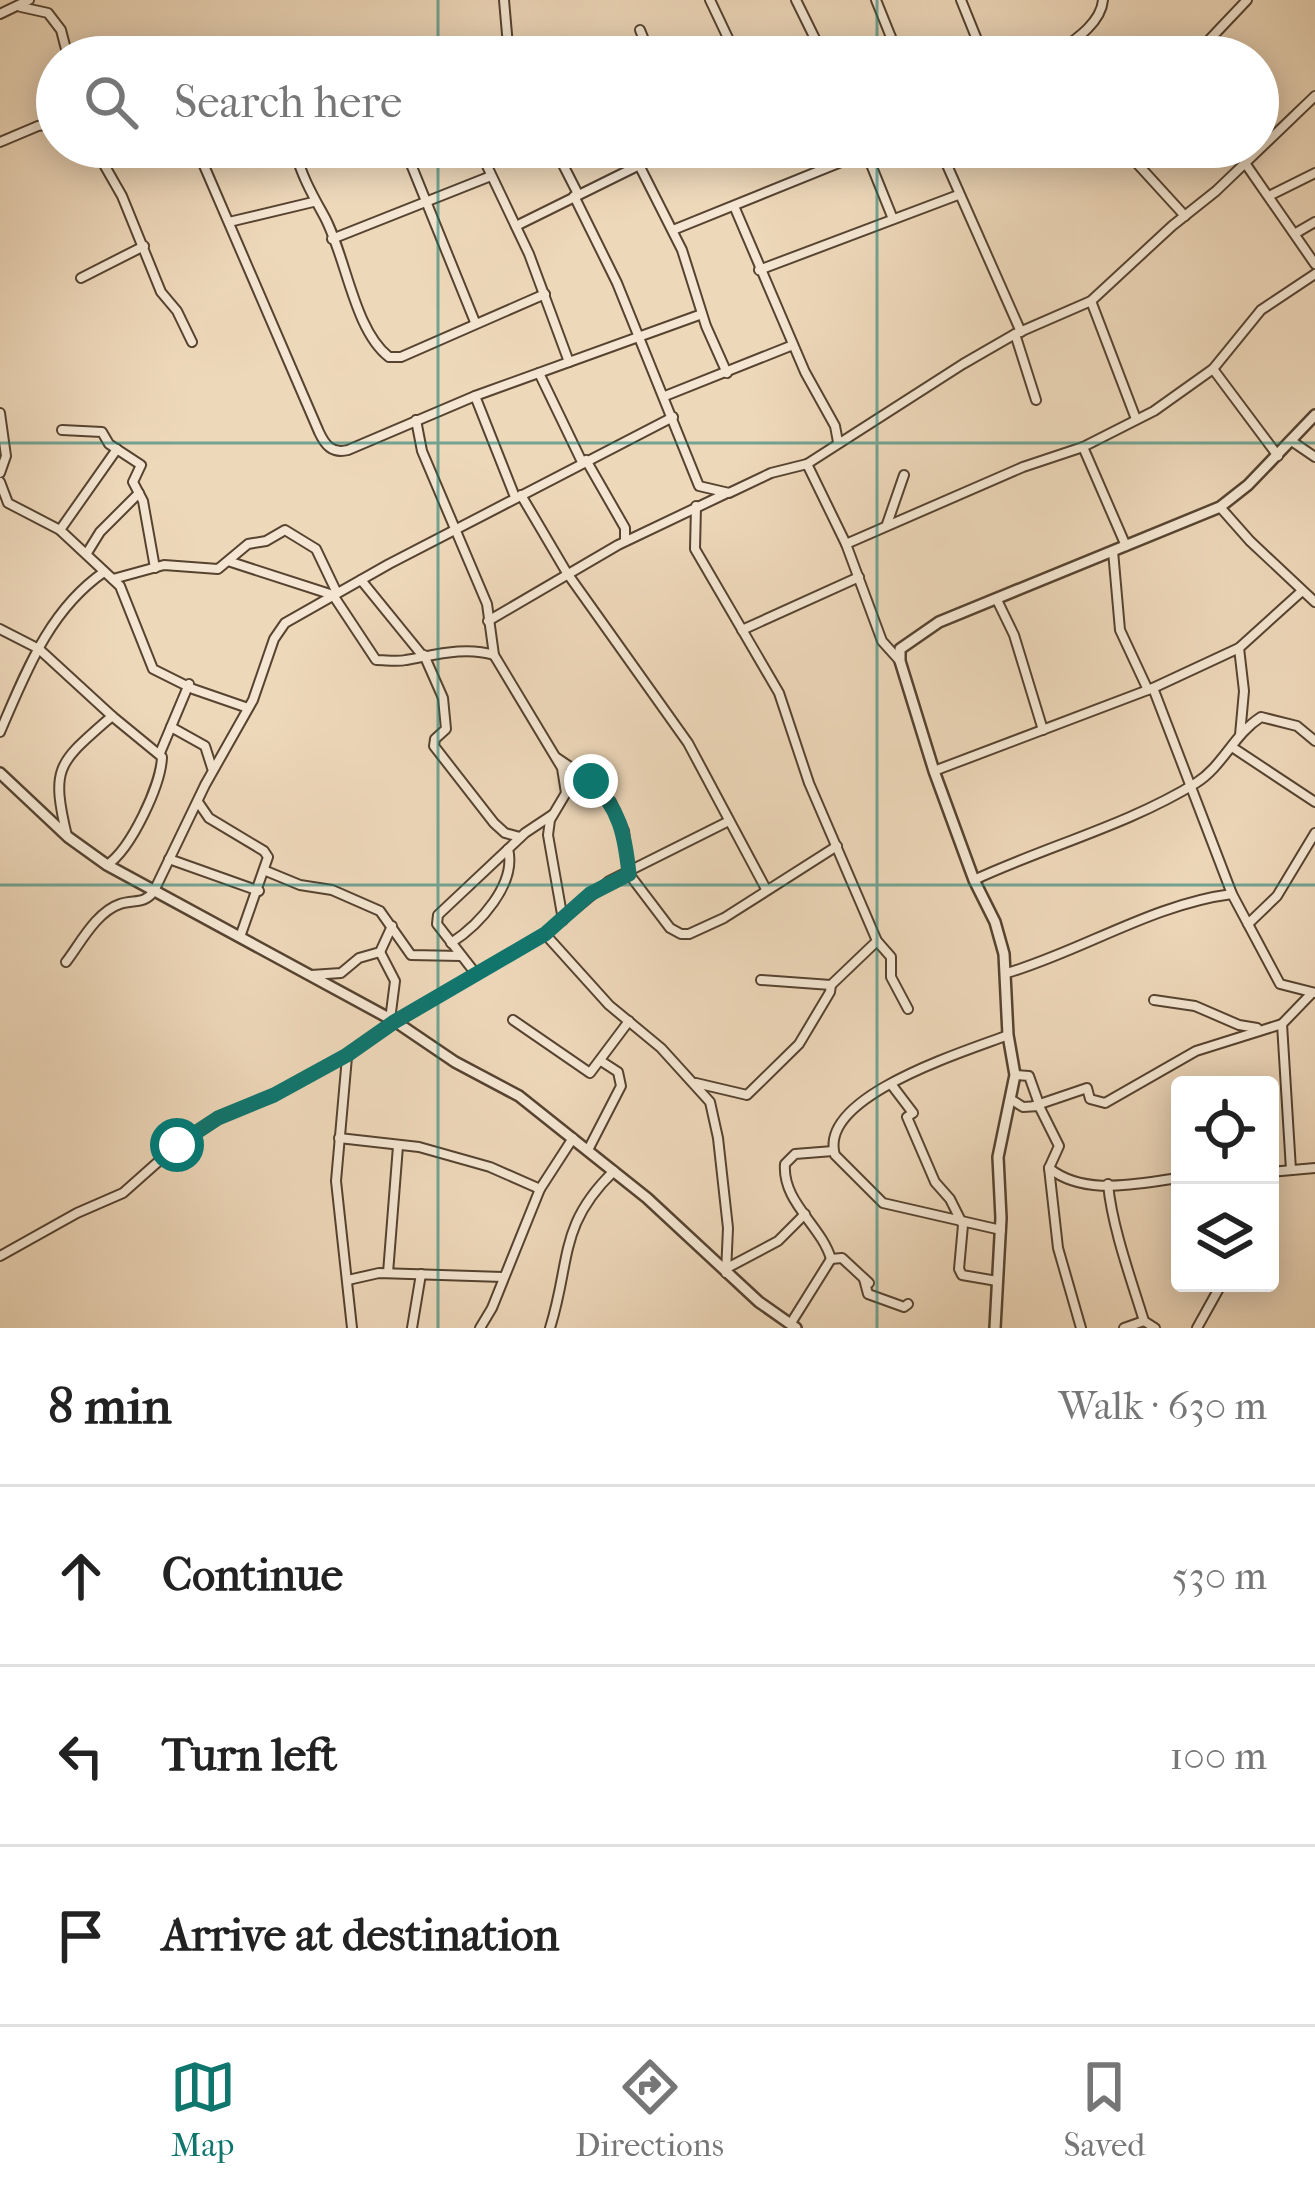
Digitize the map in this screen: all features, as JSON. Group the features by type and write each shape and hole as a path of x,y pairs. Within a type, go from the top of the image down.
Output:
{"street":[{"path":"0,14 29,0"},
{"path":"504,0 507,36"},
{"path":"710,0 727,36"},
{"path":"796,0 814,36"},
{"path":"876,0 891,36"},
{"path":"974,0 962,3 975,36"},
{"path":"1213,36 1247,0"},
{"path":"1078,36 1095,20 1104,1"},
{"path":"20,7 48,14 63,36"},
{"path":"640,30 642,36"},
{"path":"1279,130 1315,96"},
{"path":"0,142 36,127"},
{"path":"105,168 161,292 192,342"},
{"path":"205,168 325,444 343,452 475,396 702,314"},
{"path":"301,168 370,336 389,358 401,357 545,294"},
{"path":"412,168 475,322"},
{"path":"487,168 545,294 568,362"},
{"path":"564,168 617,283 699,486 729,493"},
{"path":"516,226 628,168"},
{"path":"641,168 673,230 728,373"},
{"path":"673,230 823,168"},
{"path":"872,168 893,219"},
{"path":"948,168 1018,333 1036,400"},
{"path":"1141,168 1185,216"},
{"path":"488,621 567,573 696,506 771,473 807,464 1018,333 1091,301 1239,168"},
{"path":"1249,168 1315,263"},
{"path":"1271,195 1315,173"},
{"path":"332,238 491,176"},
{"path":"759,270 958,195"},
{"path":"229,222 313,202"},
{"path":"734,206 793,345 835,426 838,442"},
{"path":"1295,233 1315,221"},
{"path":"81,278 144,246"},
{"path":"846,544 1023,467 1083,447 1176,397 1213,369 1261,310 1315,274"},
{"path":"1091,301 1136,419"},
{"path":"665,396 793,345"},
{"path":"1213,369 1277,456"},
{"path":"539,373 584,461 626,528 625,541"},
{"path":"475,396 518,496 688,743 766,889"},
{"path":"0,412 6,456 0,478 6,500 16,510 59,530 113,579 126,596 150,665 158,673 248,707"},
{"path":"995,1328 998,1157 1015,1075 1008,1034 1007,973 995,922 974,880 934,771 900,649 939,622 1220,507 1293,442 1315,415"},
{"path":"66,962 88,930 119,904 144,901 154,891 248,707 285,623 673,417"},
{"path":"416,420 417,438 478,579 494,656 557,758 566,793 553,814 548,835 563,920"},
{"path":"62,430 98,430 142,464 133,482 155,568"},
{"path":"1293,442 1315,457"},
{"path":"1083,447 1126,546"},
{"path":"59,530 117,449"},
{"path":"807,464 846,544 882,641 901,662"},
{"path":"886,525 904,475"},
{"path":"87,553 100,532 139,494"},
{"path":"696,506 695,549 779,693 809,783 877,941 891,957 891,977 908,1009"},
{"path":"1220,507 1315,602"},
{"path":"113,579 155,568 218,569 248,544 288,530 316,549 335,594 374,658 401,661 467,651 494,656"},
{"path":"1012,1100 1023,1107 1036,1106 1087,1088 1090,1099 1105,1103 1196,1051 1282,1024 1313,993 1280,984 1232,893 1151,689 1120,631 1113,551"},
{"path":"231,562 335,594"},
{"path":"0,732 45,633 68,603 104,572"},
{"path":"742,630 859,577"},
{"path":"361,580 423,655 447,718 446,729 434,746 494,824 520,837"},
{"path":"934,771 1151,689 1239,648 1302,591"},
{"path":"997,600 1014,635 1043,730"},
{"path":"0,629 39,649 112,716 160,752"},
{"path":"1239,648 1244,691 1240,735"},
{"path":"107,865 129,842 161,770 160,752 188,684"},
{"path":"67,836 57,788 60,770 112,716"},
{"path":"974,880 1192,785 1255,721 1267,716 1300,728 1315,741"},
{"path":"171,728 205,746 213,770"},
{"path":"1232,747 1315,802"},
{"path":"557,758 591,781 611,802 624,831 629,874 670,928 681,934 724,918 837,846"},
{"path":"0,773 67,836 107,865 520,1096 614,1171 786,1323 831,1259 842,1258 866,1280 868,1294 908,1304"},
{"path":"198,800 209,818 264,850 268,857 239,937"},
{"path":"476,974 437,924 438,915 520,837 553,814"},
{"path":"0,1256 123,1193 177,1145 218,1118 274,1095 347,1055 393,1021 545,934 590,894 729,820"},
{"path":"1248,924 1277,896 1315,833"},
{"path":"452,943 476,923 505,880 511,866 508,849"},
{"path":"169,859 259,891"},
{"path":"266,871 300,885 332,890 380,911 411,955 462,956"},
{"path":"1007,973 1194,901 1232,893"},
{"path":"310,975 341,973 359,958 380,952 392,926"},
{"path":"545,934 589,985 695,1082 710,1102 718,1138 727,1270"},
{"path":"695,1082 747,1095 799,1044 831,985 877,941"},
{"path":"380,952 395,981 393,1021"},
{"path":"761,980 831,985"},
{"path":"1154,1000 1195,1006 1239,1025 1259,1028"},
{"path":"513,1020 583,1071 594,1070 629,1022"},
{"path":"1282,1024 1291,1170"},
{"path":"832,1151 842,1121 870,1095 1008,1034"},
{"path":"347,1055 337,1199 352,1328"},
{"path":"588,1150 621,1086 618,1072 601,1061"},
{"path":"1015,1075 1029,1076 1036,1106"},
{"path":"891,1084 913,1113 907,1117 913,1134 935,1182 961,1221 958,1269 962,1275 998,1281"},
{"path":"1036,1106 1046,1115 1059,1146 1049,1168 1058,1248 1081,1328"},
{"path":"339,1138 455,1156 540,1189"},
{"path":"480,1328 540,1189 573,1138"},
{"path":"388,1273 398,1146"},
{"path":"831,1259 827,1244 786,1182 785,1164 799,1153 832,1151"},
{"path":"832,1151 883,1203 1000,1230"},
{"path":"1049,1168 1072,1182 1171,1179"},
{"path":"1279,1171 1315,1168"},
{"path":"550,1328 574,1224 584,1203 614,1171"},
{"path":"1108,1184 1110,1213 1144,1321 1155,1328"},
{"path":"727,1270 778,1241 805,1214"},
{"path":"348,1280 388,1273 503,1277"},
{"path":"412,1328 421,1274"},
{"path":"1197,1328 1217,1292"},
{"path":"1124,1328 1144,1321"}],"route":[{"path":"177,1145 218,1118 274,1095 347,1055 394,1022 545,934 590,894 629,874 621,822 611,802 591,781"}]}
